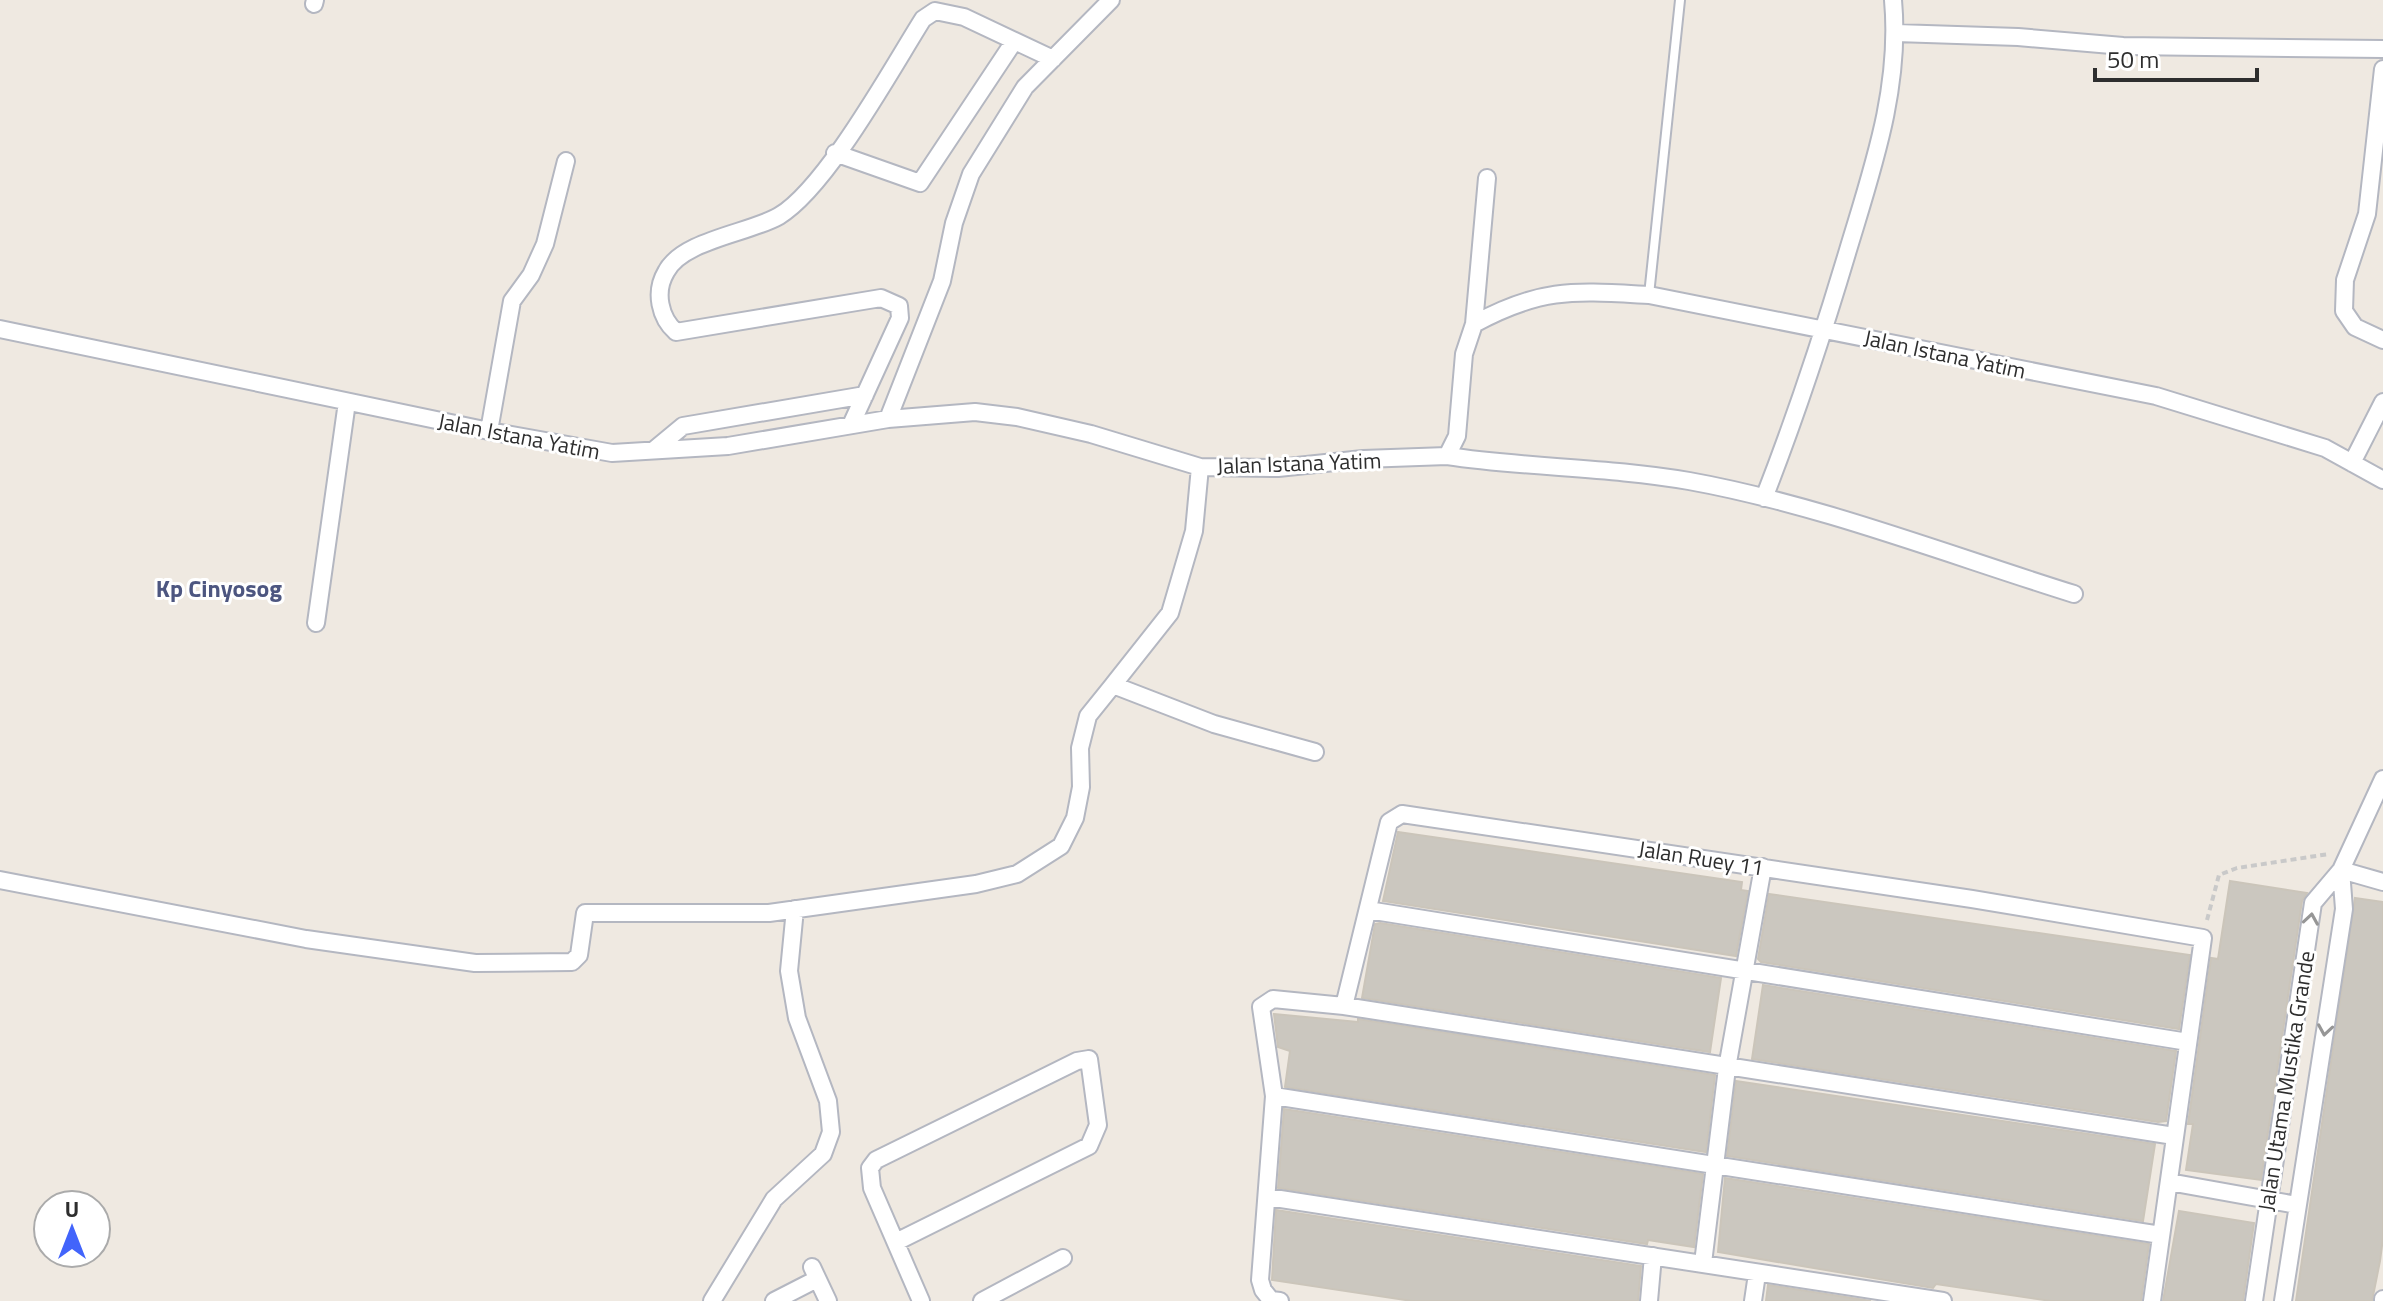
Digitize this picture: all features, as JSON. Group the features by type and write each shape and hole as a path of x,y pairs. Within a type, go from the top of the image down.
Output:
{"street":[{"path":"921,0 935,11 964,17 1013,43 1053,59"},
{"path":"888,419 942,281 954,223 971,174 1025,87 1111,0"},
{"path":"1764,498 1798,411 1890,105 1896,33 1893,0"},
{"path":"851,425 900,318 899,306 893,300 881,298 676,332 664,322 660,301 666,271 686,252 780,215 813,185 923,19 935,11"},
{"path":"1896,33 2018,37 2123,46 2383,49"},
{"path":"835,153 920,183 1013,43"},
{"path":"2383,69 2367,214 2345,280 2344,311 2355,327 2383,340"},
{"path":"489,431 512,301 531,275 545,244 566,161"},
{"path":"1447,456 1457,436 1464,354 1474,324 1487,178"},
{"name":"Jalan Istana Yatim","path":"1474,324 1506,307 1539,295 1571,290 1649,295 2156,396 2325,448 2383,480"},
{"name":"Jalan Istana Yatim","path":"0,329 489,431 612,453 728,446 888,419 975,412 1017,417 1200,467 1278,468 1363,459 1447,456 1515,467 1687,481 1764,498 2074,594"},
{"path":"654,450 683,426 865,395"},
{"path":"316,623 347,402"},
{"path":"2352,463 2383,402"},
{"path":"0,880 306,939 475,963 575,961 585,913 795,909 1017,874 1061,846 1075,818 1081,787 1080,748 1088,716 1170,613 1190,552 1200,467"},
{"path":"1113,685 1214,724 1315,752"},
{"name":"Jalan Utama Mustika Grande","path":"2254,1301 2313,903 2341,870 2383,779"},
{"name":"Jalan Ruey 11","path":"1344,1006 1389,822 1402,814 1763,867 2203,938"},
{"path":"1703,1263 1727,1068 1763,867"},
{"path":"2341,870 2383,882"},
{"name":"Jalan Utama Mustika Grande","path":"2283,1301 2344,909 2341,870"},
{"path":"712,1301 774,1199 823,1154 831,1132 828,1101 797,1018 789,971 795,909"},
{"path":"1368,910 2188,1042"},
{"path":"2152,1301 2203,938"},
{"path":"1280,1301 1271,1300 1260,1280 1274,1096 1261,1007 1273,999 1344,1006 2174,1136"},
{"path":"896,1242 1089,1146 1098,1125 1089,1059 1077,1061 876,1160 870,1168 869,1178 896,1242 921,1301"},
{"path":"1274,1096 2161,1235"},
{"path":"2169,1182 2297,1205"},
{"path":"1267,1197 1943,1301"},
{"path":"1649,1301 1653,1256"},
{"path":"982,1301 1063,1258"},
{"path":"774,1301 815,1273 828,1301"},
{"path":"1753,1301 1757,1274"}],"lane":[{"path":"1649,295 1680,0"}],"path":[{"path":"2203,938 2219,875 2237,868 2349,850"}],"building":[{"path":"1398,832 1742,882 1741,890 1748,891 1736,956 1383,901"},
{"path":"2230,881 2307,893 2302,901 2261,1180 2186,1170 2193,1124 2188,1124 2211,958 2218,959"},
{"path":"1769,894 2190,955 2179,1029 1761,962 1758,959"},
{"path":"2355,898 2383,902 2383,1238 2380,1261 2372,1301 2296,1301"},
{"path":"1375,924 1721,978 1710,1052 1362,998"},
{"path":"1763,985 2176,1051 2166,1121 1752,1059"},
{"path":"1274,1014 1358,1022 1358,1019 1715,1075 1706,1152 1285,1087 1290,1051 1278,1047"},
{"path":"1736,1081 2155,1144 2143,1221 1727,1156"},
{"path":"1284,1109 1703,1174 1694,1247 1648,1240 1647,1244 1278,1188"},
{"path":"1725,1178 2149,1244 2141,1301 2051,1301 1936,1284 1933,1288 1718,1252"},
{"path":"1276,1210 1641,1266 1638,1301 1412,1301 1272,1280"},
{"path":"2179,1211 2254,1223 2243,1301 2163,1301"},
{"path":"1768,1285 1871,1301 1766,1301"}],"district":[{"name":"Kp Cinyosog","path":"219,588"}]}
